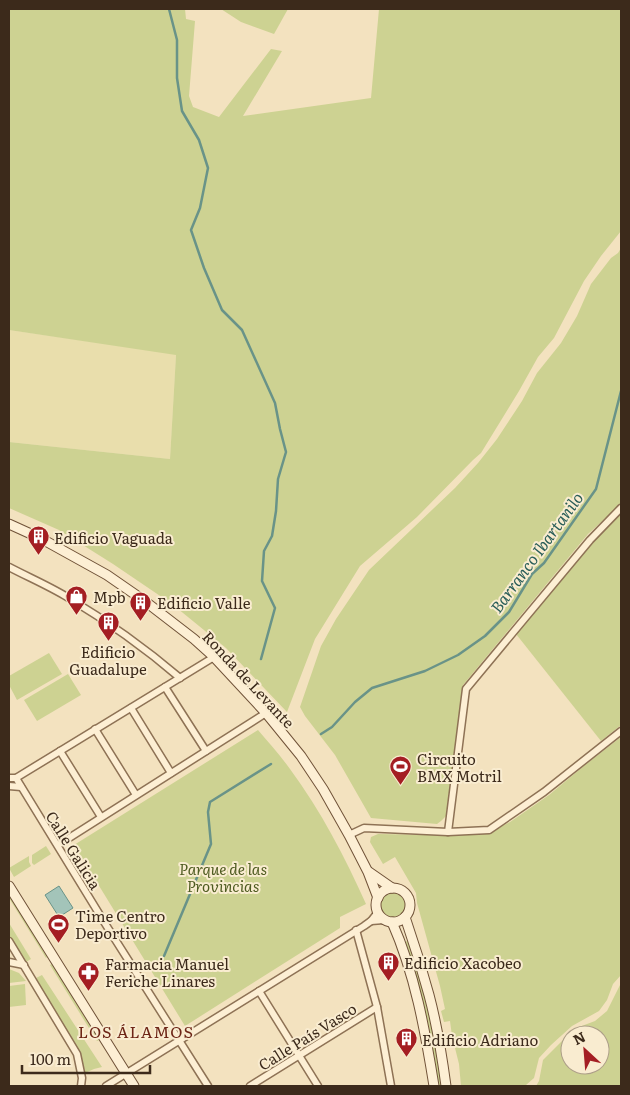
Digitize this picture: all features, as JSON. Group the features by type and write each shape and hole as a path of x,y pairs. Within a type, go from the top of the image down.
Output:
{"main road":[{"name":"Ronda de Levante","path":"9,524 42,538 107,575 153,607 214,657 266,713 301,756 349,835 368,872 378,898"},
{"name":"Ronda de Levante","path":"368,872 392,888"},
{"path":"9,886 134,1086"},
{"path":"388,921 401,920 405,917 410,907 407,896 398,889 392,888 384,892 376,903 378,912 388,921 408,965 418,1000 434,1086"},
{"path":"405,917 430,997 446,1086"}],"street":[{"path":"448,832 466,688 590,540 621,508"},
{"path":"9,567 66,596 139,645 180,678"},
{"path":"12,778 60,751 214,657"},
{"path":"165,687 206,751"},
{"path":"130,708 171,773"},
{"path":"58,845 266,713"},
{"path":"96,729 136,795"},
{"path":"349,835 364,828 448,832 489,830 544,792 621,731"},
{"path":"60,751 101,818"},
{"name":"Calle Galicia","path":"12,778 21,787 58,845 106,925 208,1086"},
{"path":"9,786 21,787"},
{"path":"106,1086 371,921 378,912"},
{"path":"371,921 388,921"},
{"path":"356,930 377,1007 391,1086"},
{"path":"9,941 78,1054 82,1078 81,1086"},
{"path":"9,962 24,965"},
{"path":"259,991 318,1086"},
{"name":"Calle País Vasco","path":"250,1086 377,1007"}],"shaded area":[{"path":"9,330 176,354 170,459 9,442"}],"green space":[{"path":"9,9 185,9 186,19 195,21 189,96 193,107 219,117 271,49 282,51 243,116 371,98 379,9 621,9 621,231 584,281 554,338 538,357 481,453 417,517 360,566 315,639 287,712 226,648 172,604 59,530 9,508 9,442 170,459 176,355 9,330"},
{"path":"221,9 288,9 274,34 241,22"},
{"path":"621,248 621,504 588,534 463,685 446,816 437,824 371,818 335,755 300,707 321,646 336,619 369,570 455,488 497,439 522,401 537,373 561,343 577,316 591,284"},
{"path":"621,514 621,725 601,741 516,634 603,531"},
{"path":"49,653 62,674 17,700 9,685 9,676"},
{"path":"68,674 81,695 37,721 24,700"},
{"name":"Parque de las Provincias","path":"258,730 286,764 312,801 350,869 366,904 340,917 340,928 185,1026 74,845"},
{"path":"621,737 621,975 613,984 607,1000 599,1011 574,1025 560,1025 560,1037 539,1058 534,1078 526,1085 461,1086 459,1064 450,1021 444,1022 441,1011 445,1009 416,893 395,857 383,864 370,842 371,837 378,834 484,834 510,822 549,795"},
{"path":"46,846 51,854 34,865 32,863 32,855"},
{"path":"29,856 31,866 14,877 9,868"},
{"path":"393,893 398,894 404,900 404,910 398,916 393,917 388,916 382,910 381,905 382,900 388,894"},
{"path":"9,894 47,957 46,958 9,898"},
{"path":"9,923 31,959 26,962 9,935"},
{"path":"408,941 425,992 443,1086 438,1086 430,1040 404,942"},
{"path":"52,964 99,1040 97,1041 50,965"},
{"path":"9,969 19,973 26,981 9,983"},
{"path":"42,975 102,1067 85,1073 79,1053 36,978"},
{"path":"621,983 621,1086 536,1086 539,1081 543,1060 560,1043 560,1075 610,1075 610,1025 584,1025 595,1021 607,1011"},
{"path":"25,984 26,1005 9,1007 9,986"}],"water":[{"path":"59,886 73,908 59,917 45,895"}],"waterway":[{"path":"169,9 177,40 177,78 182,111 199,140 208,168 200,208 191,230 204,268 222,310 242,330 275,403 286,452 278,479 272,536 264,551 262,581 275,608 261,659"},
{"name":"Barranco Ibartanilo","path":"321,734 332,727 355,702 372,688 425,671 458,655 485,636 509,612 532,574 544,563 596,489 621,391"},
{"path":"164,956 211,844 208,812 210,802 271,764"}],"place":[{"name":"Edificio Vaguada","path":"38,556"},
{"name":"Mpb","path":"77,615"},
{"name":"Edificio Valle","path":"141,621"},
{"name":"Edificio Guadalupe","path":"108,642"},
{"name":"Circuito BMX Motril","path":"401,786"},
{"name":"Time Centro Deportivo","path":"59,943"},
{"name":"Edificio Xacobeo","path":"388,981"},
{"name":"Farmacia Manuel Feriche Linares","path":"89,991"},
{"name":"Edificio Adriano","path":"406,1058"}],"district":[{"name":"LOS ÁLAMOS","path":"136,1031"}]}
